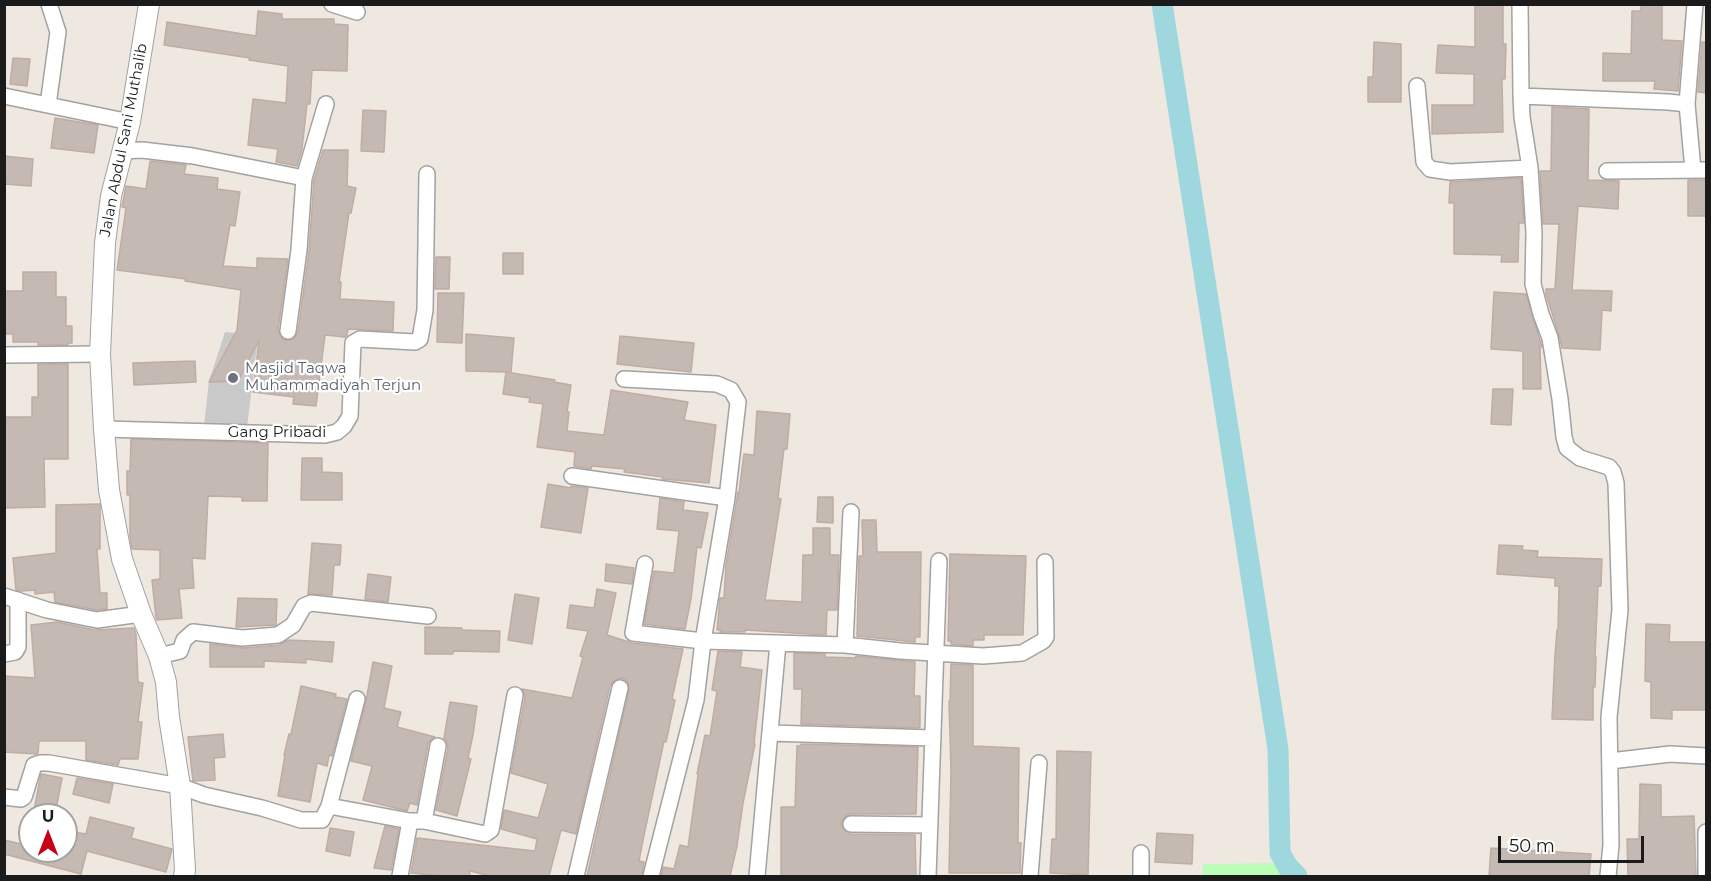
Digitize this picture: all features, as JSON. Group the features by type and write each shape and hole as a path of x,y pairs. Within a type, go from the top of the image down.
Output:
{"street":[{"path":"48,105 58,32 49,4"},
{"name":"Jalan Abdul Sani Muthalib","path":"149,4 130,122 111,196 105,243 100,354 109,490 122,560 159,656 166,682 180,786 184,876"},
{"path":"332,4 357,12"},
{"path":"1520,4 1522,117 1530,168 1534,233 1533,284 1550,338 1564,437 1568,448 1580,458 1609,467 1616,483 1620,610 1609,717 1611,845 1608,876"},
{"path":"1607,171 1700,170 1687,104 1695,4"},
{"path":"1417,86 1424,162 1430,169 1450,172 1530,168"},
{"path":"4,96 130,122"},
{"path":"1521,96 1687,104"},
{"path":"288,331 299,250 304,178 326,104"},
{"path":"122,151 142,150 193,156 304,178"},
{"name":"Gang Pribadi","path":"104,429 325,435 337,432 350,416 353,343 360,339 415,342 420,339 425,310 427,174"},
{"path":"4,355 100,354"},
{"path":"624,379 717,384 731,390 738,402 696,700 651,876"},
{"path":"572,476 726,498"},
{"path":"845,645 851,512"},
{"path":"928,876 939,561"},
{"path":"645,564 633,633 703,641 845,645 983,656 1022,653 1046,637 1045,562"},
{"path":"4,654 15,652 18,647 11,598 47,610 97,620 141,614"},
{"path":"159,656 180,651 184,640 193,632 242,638 278,636 294,625 304,606 310,603 428,616"},
{"path":"757,876 778,643"},
{"path":"576,876 620,688"},
{"path":"329,806 417,820 484,834 491,831 516,695"},
{"path":"4,797 21,799 34,765 40,762 180,786 204,795 301,820 322,820 329,806 357,699"},
{"path":"770,733 933,738"},
{"path":"400,876 438,746"},
{"path":"1610,761 1670,754 1707,756"},
{"path":"1030,876 1039,763"},
{"path":"851,824 930,825"},
{"path":"1706,876 1707,832"},
{"path":"1141,853 1141,876"}],"shaded area":[{"name":"Masjid Taqwa Muhammadiyah Terjun","path":"225,332 261,335 260,345 257,346 247,427 204,426 209,381"}],"green space":[{"path":"1286,863 1297,876 1203,876 1203,864"}],"building":[{"path":"1475,4 1503,4 1503,44 1506,44 1505,79 1502,79 1503,132 1432,134 1432,105 1474,105 1474,74 1436,73 1438,45 1475,47"},
{"path":"1641,4 1662,4 1662,40 1682,41 1678,91 1654,89 1655,81 1603,81 1603,53 1631,54 1632,11 1641,11"},
{"path":"258,11 282,14 282,19 334,19 334,24 348,25 347,71 312,70 310,104 307,104 302,149 297,166 276,162 278,149 248,145 253,99 286,103 288,66 164,45 167,22 256,36"},
{"path":"1374,42 1401,44 1401,102 1368,102 1368,77 1373,77"},
{"path":"1702,42 1707,42 1707,93 1698,92"},
{"path":"13,58 30,59 27,86 10,84"},
{"path":"1552,107 1589,109 1588,180 1619,181 1618,209 1578,206 1572,290 1612,291 1611,311 1602,310 1600,350 1562,348 1546,294 1546,289 1555,289 1559,224 1543,224 1540,171 1551,171"},
{"path":"363,110 386,111 384,152 361,151"},
{"path":"55,118 98,125 94,153 51,148"},
{"path":"323,150 348,150 347,186 356,188 351,213 349,213 339,282 341,282 340,299 394,302 393,331 348,329 345,337 325,335 316,406 293,404 294,397 253,392 259,340 238,381 209,382 237,330 241,290 185,281 186,279 117,270 126,208 122,207 126,186 146,189 150,161 186,165 184,174 218,178 217,189 240,192 235,226 230,225 223,266 257,268 257,258 288,259 278,330 282,338 291,340 298,332 309,251 314,180"},
{"path":"4,156 33,159 31,186 4,184"},
{"path":"1521,178 1524,223 1519,223 1518,262 1501,262 1502,255 1454,254 1454,203 1449,203 1450,182"},
{"path":"1688,180 1707,180 1707,216 1688,216"},
{"path":"503,253 523,253 523,274 503,274"},
{"path":"436,257 450,257 449,289 435,289"},
{"path":"23,272 56,272 56,297 66,297 66,326 72,326 72,343 38,345 38,342 13,342 13,334 4,334 4,291 23,291"},
{"path":"1494,292 1526,294 1542,347 1540,347 1541,389 1523,389 1523,351 1491,349"},
{"path":"438,293 464,293 462,343 437,342"},
{"path":"466,334 514,338 511,372 466,371"},
{"path":"620,336 694,343 691,372 617,364"},
{"path":"195,361 196,382 134,385 133,363"},
{"path":"38,364 68,364 68,459 44,459 45,507 4,508 4,417 32,417 32,397 38,397"},
{"path":"506,372 571,385 567,431 604,435 611,390 688,402 684,420 716,425 709,483 662,479 663,477 624,472 625,469 592,466 591,469 574,466 575,452 537,447 543,404 529,402 530,398 503,394"},
{"path":"1493,389 1513,389 1511,425 1491,424"},
{"path":"757,411 790,414 787,449 784,449 778,498 781,499 765,600 802,602 803,555 813,555 813,528 830,528 830,555 839,555 837,610 827,610 826,635 745,630 745,632 720,632 721,630 717,630 720,598 724,598 726,565 744,454 754,455"},
{"path":"131,439 268,443 267,501 242,501 242,497 208,496 205,559 192,558 194,588 179,589 182,618 157,620 156,618 152,580 160,579 160,550 132,549 130,495 127,495"},
{"path":"302,458 322,458 322,472 342,473 342,500 301,500"},
{"path":"548,484 588,488 581,533 541,527"},
{"path":"818,497 833,497 833,523 817,522"},
{"path":"660,498 684,502 683,510 708,513 701,548 697,547 685,629 644,624 654,571 674,573 679,531 657,529"},
{"path":"100,504 100,549 97,549 100,593 107,593 107,609 97,610 55,602 54,592 35,594 35,590 16,590 13,558 56,553 56,505"},
{"path":"862,520 876,520 877,552 921,552 920,637 915,637 915,642 857,636 859,556 863,556"},
{"path":"312,543 341,545 340,565 334,565 332,595 308,594"},
{"path":"1499,545 1523,546 1522,550 1538,551 1537,557 1602,559 1601,586 1598,586 1593,720 1552,719 1559,586 1555,586 1555,578 1497,574"},
{"path":"950,554 1026,556 1023,635 984,635 984,640 973,640 973,646 951,644 951,641 948,641"},
{"path":"606,564 634,568 632,584 605,581"},
{"path":"368,574 391,577 388,602 365,599"},
{"path":"597,589 616,593 607,635 632,643 683,649 672,699 675,700 639,861 644,862 642,876 587,876 629,690 627,681 622,678 613,681 610,686 576,834 561,830 549,876 490,876 470,871 470,876 411,873 417,838 535,851 537,839 501,829 504,810 538,818 548,784 511,773 525,697 522,689 572,698 583,657 580,656 588,631 567,628 570,605 594,608"},
{"path":"515,594 539,598 532,644 508,640"},
{"path":"238,598 277,599 276,625 236,627"},
{"path":"57,622 95,630 134,628 138,682 143,683 138,722 142,722 138,759 120,759 118,765 86,760 86,741 39,741 37,754 4,752 4,676 35,678 31,625"},
{"path":"1646,624 1670,625 1669,642 1707,642 1707,710 1672,710 1672,719 1651,718 1651,682 1645,681"},
{"path":"425,627 500,631 499,652 453,651 453,654 425,654"},
{"path":"288,640 334,642 332,662 306,659 306,663 264,661 264,667 210,667 210,644 243,648 279,645"},
{"path":"718,651 742,652 740,667 762,670 755,744 730,876 661,876 663,867 674,869 680,845 688,847 697,774 705,735 710,736 717,691 712,690"},
{"path":"794,653 915,662 914,696 920,696 920,727 801,724 802,689 794,689"},
{"path":"373,662 392,666 384,708 401,712 397,727 435,737 428,744 417,805 410,803 407,811 363,800 372,766 351,761"},
{"path":"951,664 973,665 973,746 1019,748 1020,873 949,873"},
{"path":"301,686 336,694 335,697 347,699 332,756 329,755 327,766 317,763 310,802 278,796 284,755"},
{"path":"450,702 477,706 468,758 471,759 457,816 436,810 448,748 444,738"},
{"path":"223,734 225,757 214,758 215,780 193,781 188,737"},
{"path":"801,744 918,747 916,814 851,814 846,816 841,823 843,829 850,834 915,835 916,876 781,876 781,807 795,807 797,746"},
{"path":"1057,751 1091,752 1088,875 1050,873 1052,839 1056,839"},
{"path":"41,774 62,778 57,803 35,803"},
{"path":"77,778 113,784 109,803 73,794"},
{"path":"1640,784 1661,785 1661,817 1694,816 1696,876 1628,876 1627,839 1639,839"},
{"path":"90,817 134,828 131,838 172,849 166,872 87,851 81,874 39,863 78,863 78,833 86,834"},
{"path":"385,826 399,829 391,870 374,868"},
{"path":"330,828 354,832 350,856 326,851"},
{"path":"1157,833 1193,835 1192,864 1155,862"},
{"path":"4,840 18,843 18,858 4,854"},
{"path":"1491,848 1591,854 1589,876 1489,876"}],"waterway":[{"path":"1162,4 1278,749 1280,853 1288,867 1297,876"}],"place":[{"name":"Masjid Taqwa Muhammadiyah Terjun","path":"233,378"}]}
